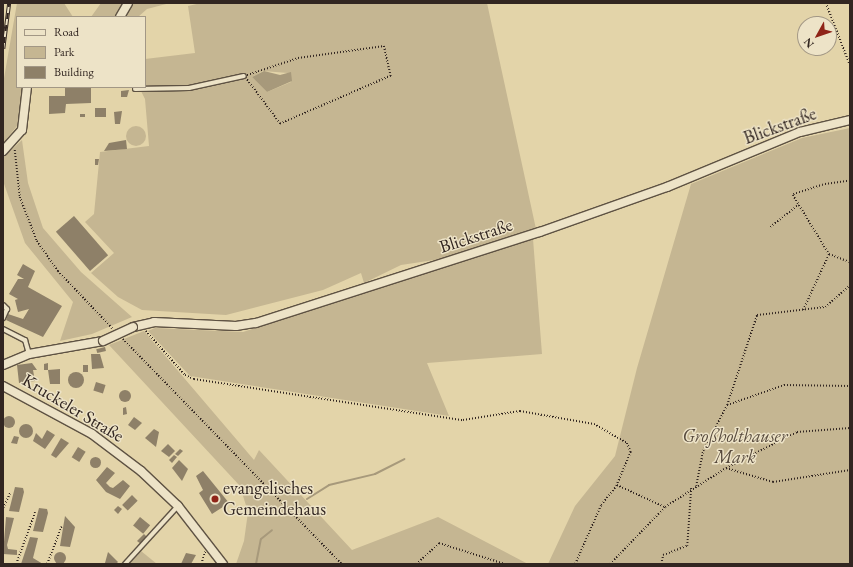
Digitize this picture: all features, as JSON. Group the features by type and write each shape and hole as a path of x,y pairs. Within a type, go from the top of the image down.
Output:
{"street":[{"path":"121,16 128,3"},
{"path":"3,151 14,142 22,130 27,88"},
{"name":"Blickstraße","path":"3,365 29,354 103,341 142,324 256,323 540,232 667,187 800,132 850,120"},
{"name":"Kruckeler Straße","path":"3,386 92,434 141,471 178,506 223,564"}],"lane":[{"path":"136,88 189,88 244,76"},
{"path":"3,305 8,309 3,318"},
{"path":"3,329 25,340 29,354"},
{"path":"125,564 178,506"}],"path":[{"path":"826,3 850,65"},
{"path":"384,46 392,75 280,124 244,76 298,58 384,46"},
{"path":"14,142 20,197 37,240 58,271 116,332"},
{"path":"850,181 796,191 794,195 798,205 829,254 850,262"},
{"path":"770,227 798,205"},
{"path":"803,310 829,254"},
{"path":"696,486 703,451 727,406 728,394 746,357 758,315 825,307 850,285"},
{"path":"142,324 184,375 194,379 463,420 520,411 594,424 627,443 631,452 617,485 601,505 575,564"},
{"path":"121,337 342,564"},
{"path":"727,406 784,385 850,386"},
{"path":"610,564 665,507 691,488 726,468 797,432 850,428"},
{"path":"726,468 773,482 850,470"},
{"path":"617,485 665,507"},
{"path":"661,564 663,555 687,546 691,488"},
{"path":"3,508 10,493"},
{"path":"16,564 35,512"},
{"path":"47,564 61,527"},
{"path":"416,564 438,543 505,564"},
{"path":"201,564 206,549"}],"green space":[{"path":"17,3 64,3 72,16 16,16 16,88 23,88 17,126 3,143 3,84"},
{"path":"101,3 170,3 147,9 139,16 92,16"},
{"path":"201,3 487,3 536,229 441,259 401,265 364,283 361,273 323,290 226,315 142,310 118,297 91,273 114,253 85,222 94,214 100,152 149,146 145,99 140,88 146,88 146,59 195,53 188,6","holes":["263,71 288,73 291,82 267,92 252,77"]},
{"path":"136,126 143,129 146,136 143,143 136,146 129,143 126,136 129,129"},
{"name":"Großholthauser Mark","path":"850,128 850,564 548,564 575,506 615,456 637,368 691,184 802,138"},
{"path":"22,140 28,183 43,228 81,272 132,317 92,334 60,341 73,302 25,243 3,181 3,158"},
{"path":"533,239 542,354 427,363 449,416 190,376 148,331 155,328 243,332"},
{"path":"144,331 254,460 259,450 352,550 438,517 528,564 236,564 244,541 248,512 240,486 109,345"},
{"path":"141,551 157,564 128,564"}],"shaded area":[{"path":"264,71 280,75 291,72 292,81 267,92 252,77"}],"building":[{"path":"65,88 91,88 91,103 66,104 65,113 49,114 49,96 65,96"},
{"path":"129,90 127,97 121,97 121,91"},
{"path":"95,108 106,108 106,117 95,117"},
{"path":"122,111 120,124 115,124 114,112"},
{"path":"80,114 85,114 85,117 80,117"},
{"path":"126,140 127,149 104,151 109,143"},
{"path":"95,159 99,159 98,165 95,165"},
{"path":"74,216 108,255 90,271 56,232"},
{"path":"23,264 35,271 28,287 62,306 43,337 6,320 8,314 23,319 29,309 18,312 15,300 18,299 9,294 18,279 24,279 17,275"},
{"path":"105,347 106,351 97,353 96,349"},
{"path":"91,354 100,354 104,368 92,369"},
{"path":"32,363 37,370 33,370 35,381 19,383 17,365"},
{"path":"48,363 48,370 44,370 44,364"},
{"path":"83,365 88,365 88,372 83,372"},
{"path":"60,369 60,384 50,384 48,370"},
{"path":"76,372 83,377 84,380 79,387 76,388 69,383 68,380 73,373"},
{"path":"96,382 106,385 103,394 93,391"},
{"path":"127,390 130,391 130,401 123,402 120,401 119,394 120,391"},
{"path":"126,407 127,414 123,415 123,408"},
{"path":"7,416 11,416 15,422 11,428 7,428 3,424 3,420"},
{"path":"134,417 142,423 135,430 128,425"},
{"path":"96,419 99,421 96,426 93,425"},
{"path":"26,424 31,426 33,431 31,436 26,438 21,436 19,431 21,426"},
{"path":"154,429 159,432 156,447 145,438"},
{"path":"47,430 55,435 45,449 33,441 36,433 42,439"},
{"path":"14,436 19,437 17,444 11,443"},
{"path":"61,438 69,443 56,458 51,455"},
{"path":"168,444 175,451 169,457 161,451"},
{"path":"78,447 86,452 79,462 72,457"},
{"path":"180,449 183,451 178,456 175,454"},
{"path":"174,455 177,457 172,463 169,460"},
{"path":"93,457 97,457 99,458 99,466 93,467 90,464 90,460"},
{"path":"179,460 188,469 182,481 172,468"},
{"path":"107,467 115,473 106,483 110,487 113,488 123,480 130,486 120,499 106,492 96,480"},
{"name":"evangelisches Gemeindehaus","path":"203,471 229,503 212,514 199,493 203,490 196,476"},
{"path":"15,487 23,488 24,492 19,512 9,511"},
{"path":"132,495 138,501 128,511 122,505"},
{"path":"118,506 122,509 118,514 114,510"},
{"path":"39,508 47,509 48,513 43,532 33,531"},
{"path":"65,516 75,527 70,547 60,546"},
{"path":"6,517 14,518 7,545 8,549 17,550 17,555 3,554"},
{"path":"140,517 150,525 143,534 133,526"},
{"path":"144,534 147,537 141,544 137,541"},
{"path":"30,537 38,538 33,558 43,564 21,564"},
{"path":"60,552 64,554 66,558 64,562 60,564 56,562 54,558 56,554"},
{"path":"108,552 118,562 116,564 105,563"},
{"path":"186,553 196,555 191,564 181,564"}],"waterway":[{"path":"307,499 329,485 375,474 404,459"},
{"path":"256,564 261,539 272,530"}],"railway":[{"path":"3,49 9,3"}],"place":[{"name":"evangelisches Gemeindehaus","path":"215,499"}]}
